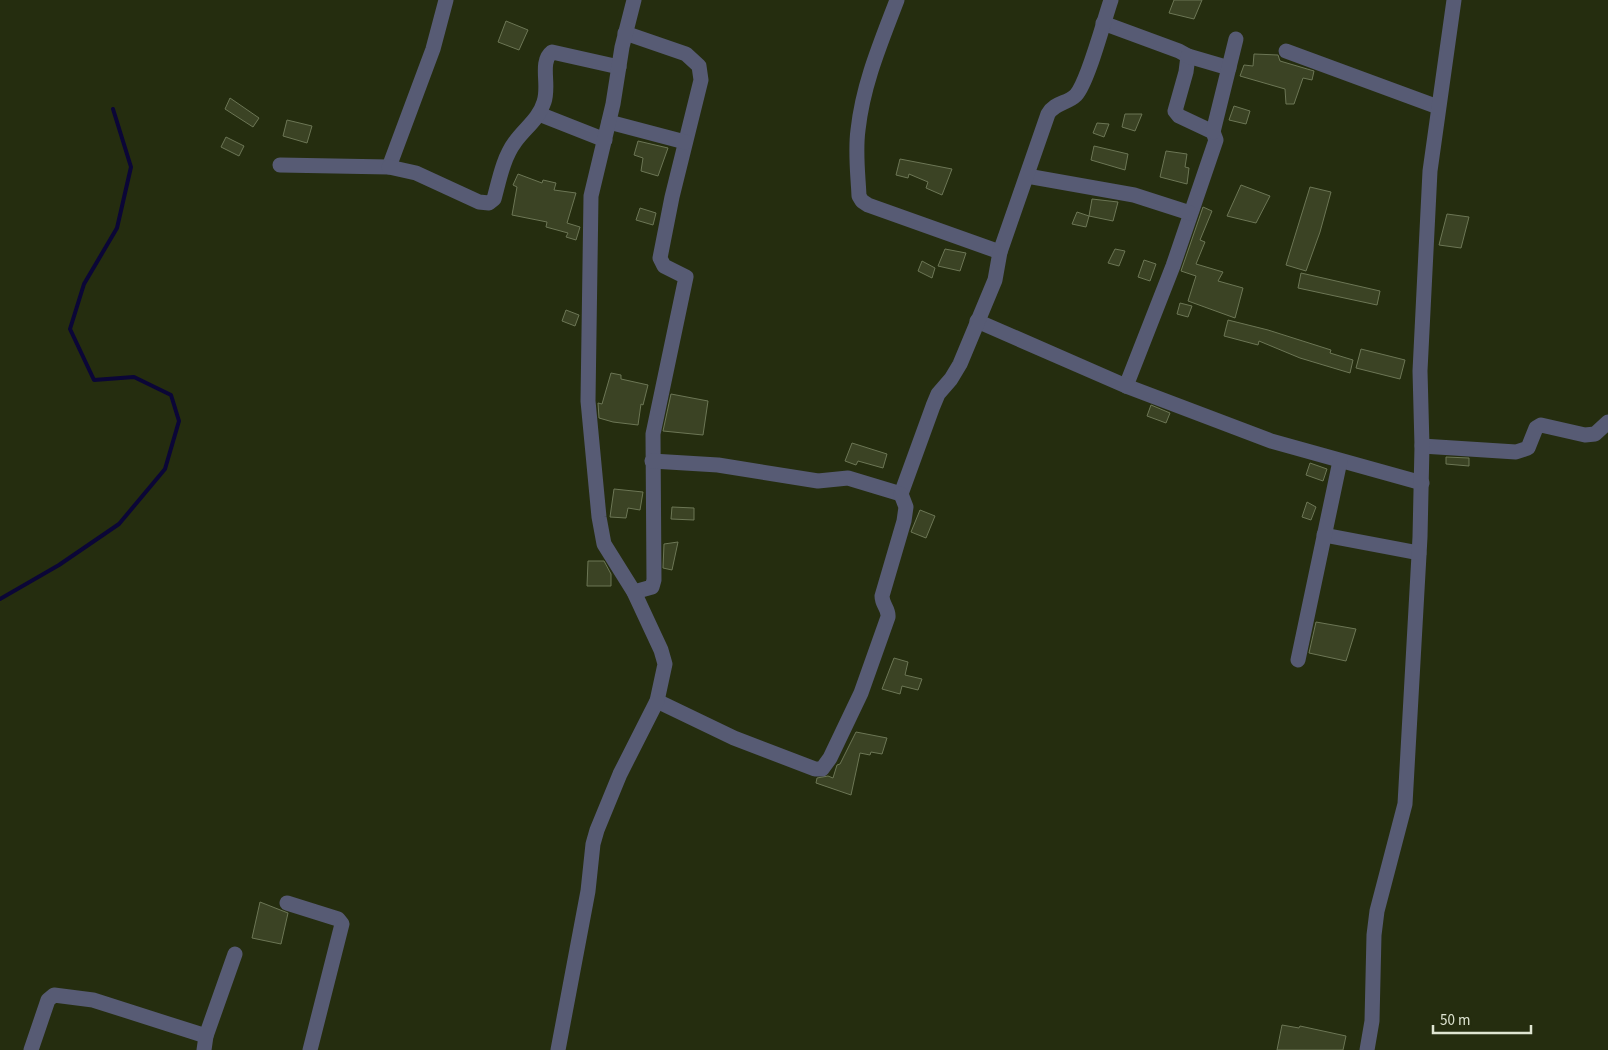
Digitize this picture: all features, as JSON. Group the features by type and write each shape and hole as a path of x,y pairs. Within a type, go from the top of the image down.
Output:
{"street":[{"path":"389,166 430,58 446,0"},
{"path":"558,1050 588,891 593,844 620,774 657,700 665,664 634,592 604,544 598,508 588,401 591,196 609,122 625,33 634,0"},
{"path":"897,0 870,71 861,110 857,147 860,196 862,201 868,205 1000,252"},
{"path":"657,700 734,738 815,769 822,768 830,758 861,693 888,617 887,610 882,603 882,596 904,521 906,507 901,494 936,400 960,364 995,280 1000,252 1048,114 1052,107 1069,100 1080,88 1112,0"},
{"path":"1367,1050 1372,1021 1374,935 1377,911 1405,804 1422,483 1420,371 1430,171 1454,0"},
{"path":"1103,23 1188,56 1228,68"},
{"path":"625,33 686,54 699,66 701,80 685,142 660,258 664,266 682,272 686,277 654,434 652,461 654,580 652,587 634,592"},
{"path":"1126,386 1173,266 1214,148 1216,140 1213,132 1236,39"},
{"path":"1286,50 1438,107"},
{"path":"280,165 389,166 416,173 479,202 489,203 494,200 514,143 539,114 547,90 544,62 552,52 619,68"},
{"path":"1188,56 1186,72 1175,111 1179,116 1213,132"},
{"path":"539,114 605,140"},
{"path":"609,122 685,142"},
{"path":"1027,176 1134,195 1190,213"},
{"path":"978,321 1126,386 1271,441 1422,483"},
{"path":"1422,446 1516,452 1528,448 1536,428 1541,425 1549,425 1585,436 1594,434 1608,422"},
{"path":"652,461 718,465 818,481 848,478 901,494"},
{"path":"1298,660 1340,461"},
{"path":"1324,535 1419,553"},
{"path":"287,903 338,919 342,924 310,1050"},
{"path":"31,1050 48,1000 54,995 93,1000 205,1043 235,954"}],"building":[{"path":"1174,0 1202,0 1194,19 1169,13"},
{"path":"506,21 528,30 519,50 498,42"},
{"path":"1254,54 1278,55 1280,61 1314,71 1312,80 1303,78 1294,104 1286,104 1285,89 1240,76 1244,65 1253,66"},
{"path":"230,98 259,118 253,127 225,109"},
{"path":"1234,106 1250,111 1246,124 1229,120"},
{"path":"1125,114 1142,114 1135,131 1122,127"},
{"path":"287,120 312,126 307,143 283,136"},
{"path":"1097,123 1109,124 1104,137 1093,133"},
{"path":"226,137 244,146 239,156 221,147"},
{"path":"638,141 668,148 658,176 641,171 643,158 634,155"},
{"path":"1094,146 1128,154 1125,170 1091,160"},
{"path":"1166,151 1187,154 1185,167 1189,168 1187,184 1160,177"},
{"path":"900,159 952,169 942,195 926,188 928,182 909,174 908,178 896,175"},
{"path":"518,174 542,183 543,180 556,183 554,190 576,193 567,223 580,227 576,240 566,237 568,233 546,227 547,222 512,215 517,187 513,185"},
{"path":"1241,185 1270,196 1256,223 1227,216"},
{"path":"1310,187 1331,192 1320,232 1306,271 1286,265"},
{"path":"1092,199 1118,202 1113,221 1089,216"},
{"path":"1203,207 1212,211 1200,240 1205,242 1196,264 1223,272 1218,281 1243,288 1235,318 1188,301 1196,276 1181,271"},
{"path":"640,208 656,213 653,225 636,220"},
{"path":"1077,212 1089,216 1086,227 1072,224"},
{"path":"1447,214 1469,217 1461,248 1439,245"},
{"path":"945,249 966,253 960,271 938,266"},
{"path":"1115,249 1125,251 1119,266 1108,263"},
{"path":"1144,260 1156,264 1150,281 1138,277"},
{"path":"922,261 935,268 932,278 918,271"},
{"path":"1301,273 1380,291 1377,305 1298,288"},
{"path":"1180,303 1192,306 1188,317 1177,314"},
{"path":"566,310 579,315 575,326 562,321"},
{"path":"1228,320 1268,330 1331,350 1330,353 1353,360 1350,373 1300,358 1259,341 1258,345 1224,336"},
{"path":"1361,349 1405,360 1400,379 1356,368"},
{"path":"611,373 621,375 621,379 648,385 643,405 641,404 638,425 599,418 598,403 602,404"},
{"path":"671,394 708,401 703,435 663,431"},
{"path":"1151,405 1170,413 1166,423 1147,416"},
{"path":"852,443 887,454 883,468 858,461 856,465 845,461"},
{"path":"1446,457 1469,458 1469,466 1446,464"},
{"path":"1310,463 1327,469 1323,481 1306,475"},
{"path":"614,489 643,492 640,510 628,508 626,518 610,517"},
{"path":"1307,502 1316,507 1311,520 1302,517"},
{"path":"672,507 694,508 694,520 671,519"},
{"path":"920,510 935,516 926,538 911,532"},
{"path":"678,542 672,570 663,568 664,544"},
{"path":"588,561 604,561 611,574 611,586 587,586"},
{"path":"1316,622 1356,629 1346,661 1309,653"},
{"path":"894,658 908,662 905,675 922,679 918,690 902,686 900,694 882,689"},
{"path":"856,732 887,738 882,754 871,752 870,755 860,753 851,795 816,783 817,778 828,776 833,778 837,765 840,764"},
{"path":"260,902 288,913 281,944 252,938"},
{"path":"1282,1025 1299,1028 1300,1026 1346,1036 1343,1050 1277,1050"}],"waterway":[{"path":"0,599 59,565 119,524 165,469 179,421 171,395 134,377 94,380 70,329 84,284 117,228 131,167 113,109"}]}
